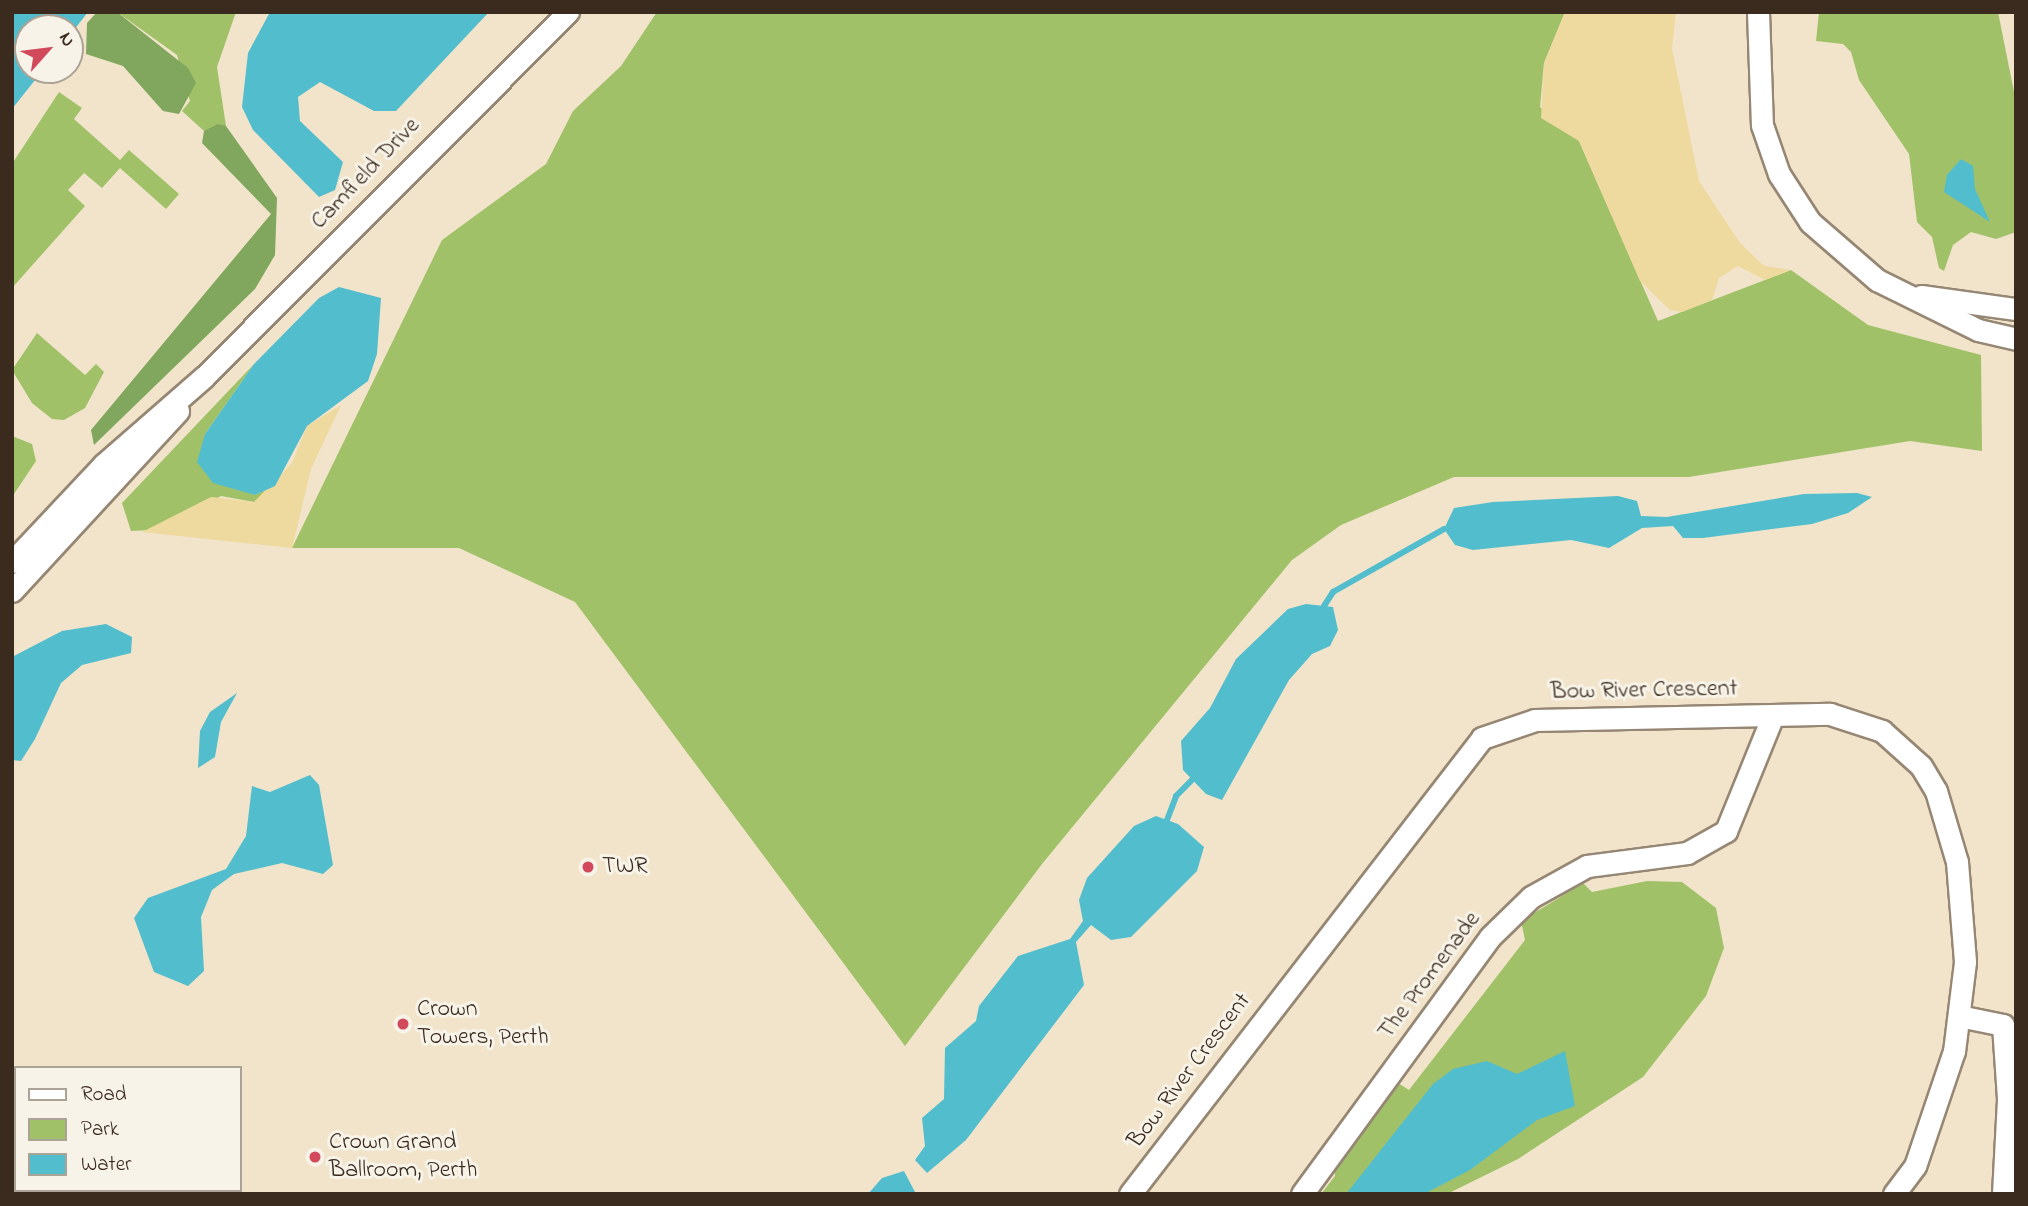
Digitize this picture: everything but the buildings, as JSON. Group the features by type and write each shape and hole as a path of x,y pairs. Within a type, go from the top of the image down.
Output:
{"street":[{"name":"Camfield Drive","path":"12,562 103,465 205,376 568,12"},
{"path":"1758,12 1758,105 1779,174 1836,250 1908,295 1978,330 2016,339"},
{"path":"1908,295 2016,309"},
{"name":"Camfield Drive","path":"12,591 151,446 205,376"},
{"name":"Bow River Crescent","path":"1130,1194 1482,738 1535,720 1830,714 1882,731 1921,766 1936,791 1957,862 1963,913 1959,1016 1929,1130 1915,1166 1894,1194"},
{"name":"The Promenade","path":"1302,1194 1490,936 1531,897 1587,866 1688,853 1726,831 1773,715"},
{"path":"1959,1016 2003,1025 2008,1099 2003,1194"}],"green space":[{"path":"97,12 117,12 188,68 196,83 179,114 163,111 123,66 86,54 87,23"},
{"path":"117,12 236,12 217,67 226,126 204,131 182,111 190,101 177,55"},
{"path":"657,12 1565,12 1544,63 1540,107 1579,141 1658,321 1791,270 1868,325 1981,355 1982,451 1910,441 1689,477 1454,477 1341,525 1292,560 1042,864 905,1046 575,602 459,548 292,548 442,240 546,164 573,111 621,66"},
{"path":"1819,12 1998,12 2015,97 2016,232 1996,239 1971,232 1953,245 1944,271 1939,268 1932,237 1917,222 1909,154 1859,80 1851,52 1843,44 1816,41"},
{"path":"59,92 82,108 74,119 120,160 129,150 179,194 166,209 120,168 102,188 84,173 68,190 85,206 12,288 12,164"},
{"path":"218,124 226,126 277,198 275,255 255,289 94,445 91,430 271,214 202,143 204,131"},
{"path":"37,333 85,375 96,364 104,372 85,408 64,420 52,419 32,403 12,370"},
{"path":"254,364 205,434 255,495 275,486 254,502 221,496 152,530 131,531 122,503"},
{"path":"12,436 32,444 36,461 12,497"},
{"path":"1647,881 1682,882 1716,908 1724,948 1706,996 1643,1077 1518,1159 1447,1194 1321,1194 1335,1176 1334,1166 1398,1083 1409,1090 1525,940 1521,921 1583,883 1592,892"}],"sand":[{"path":"1565,12 1676,12 1672,48 1699,181 1740,243 1764,266 1791,270 1765,280 1738,266 1719,278 1712,300 1682,312 1670,310 1640,281 1579,141 1541,118 1544,63"},
{"path":"341,405 311,469 292,548 142,532 211,497 254,502 292,463 307,426"}],"water":[{"path":"12,12 88,12 84,17 84,14 14,14 14,84 32,84 12,109"},
{"path":"270,12 489,12 396,111 374,111 320,82 298,97 300,121 343,162 335,190 319,197 253,130 242,107 248,53"},
{"path":"1961,159 1973,166 1975,189 1990,222 1944,192 1947,175"},
{"path":"339,287 381,298 377,354 368,381 307,426 275,486 255,495 213,483 197,462 205,434 254,364 319,298"},
{"path":"1857,493 1872,497 1848,513 1812,524 1703,538 1683,538 1673,526 1642,528 1609,548 1571,540 1473,550 1455,545 1444,529 1454,508 1493,502 1618,496 1637,501 1641,516 1667,517 1804,494"},
{"path":"1306,604 1333,607 1338,630 1330,646 1312,654 1289,680 1222,800 1206,794 1183,770 1181,741 1210,708 1236,659 1288,609"},
{"path":"106,624 132,637 131,653 82,665 61,683 35,739 21,761 12,760 12,657 62,631"},
{"path":"237,693 221,722 215,757 198,768 200,731 210,712"},
{"path":"310,775 319,785 333,865 323,874 282,863 234,874 212,890 201,917 204,971 188,986 154,972 134,918 148,898 226,869 246,836 252,786 270,792"},
{"path":"1156,816 1178,824 1204,847 1197,871 1131,937 1111,940 1091,925 1076,942 1084,985 966,1140 927,1173 915,1160 925,1146 922,1118 944,1099 945,1048 976,1021 979,1006 1018,956 1070,939 1083,921 1079,900 1087,878 1134,826"},
{"path":"1565,1051 1575,1106 1537,1120 1470,1170 1424,1194 1346,1194 1433,1084 1453,1069 1487,1061 1517,1074"},
{"path":"12,1110 14,1143 12,1172"},
{"path":"904,1171 916,1194 868,1194 882,1178"}],"waterway":[{"path":"1324,606 1333,592 1444,529"},
{"path":"1167,820 1176,796 1192,780"}],"place":[{"name":"TWR","path":"588,867"},
{"name":"Crown Towers, Perth","path":"403,1024"},
{"name":"Crown Grand Ballroom, Perth","path":"315,1157"}]}
